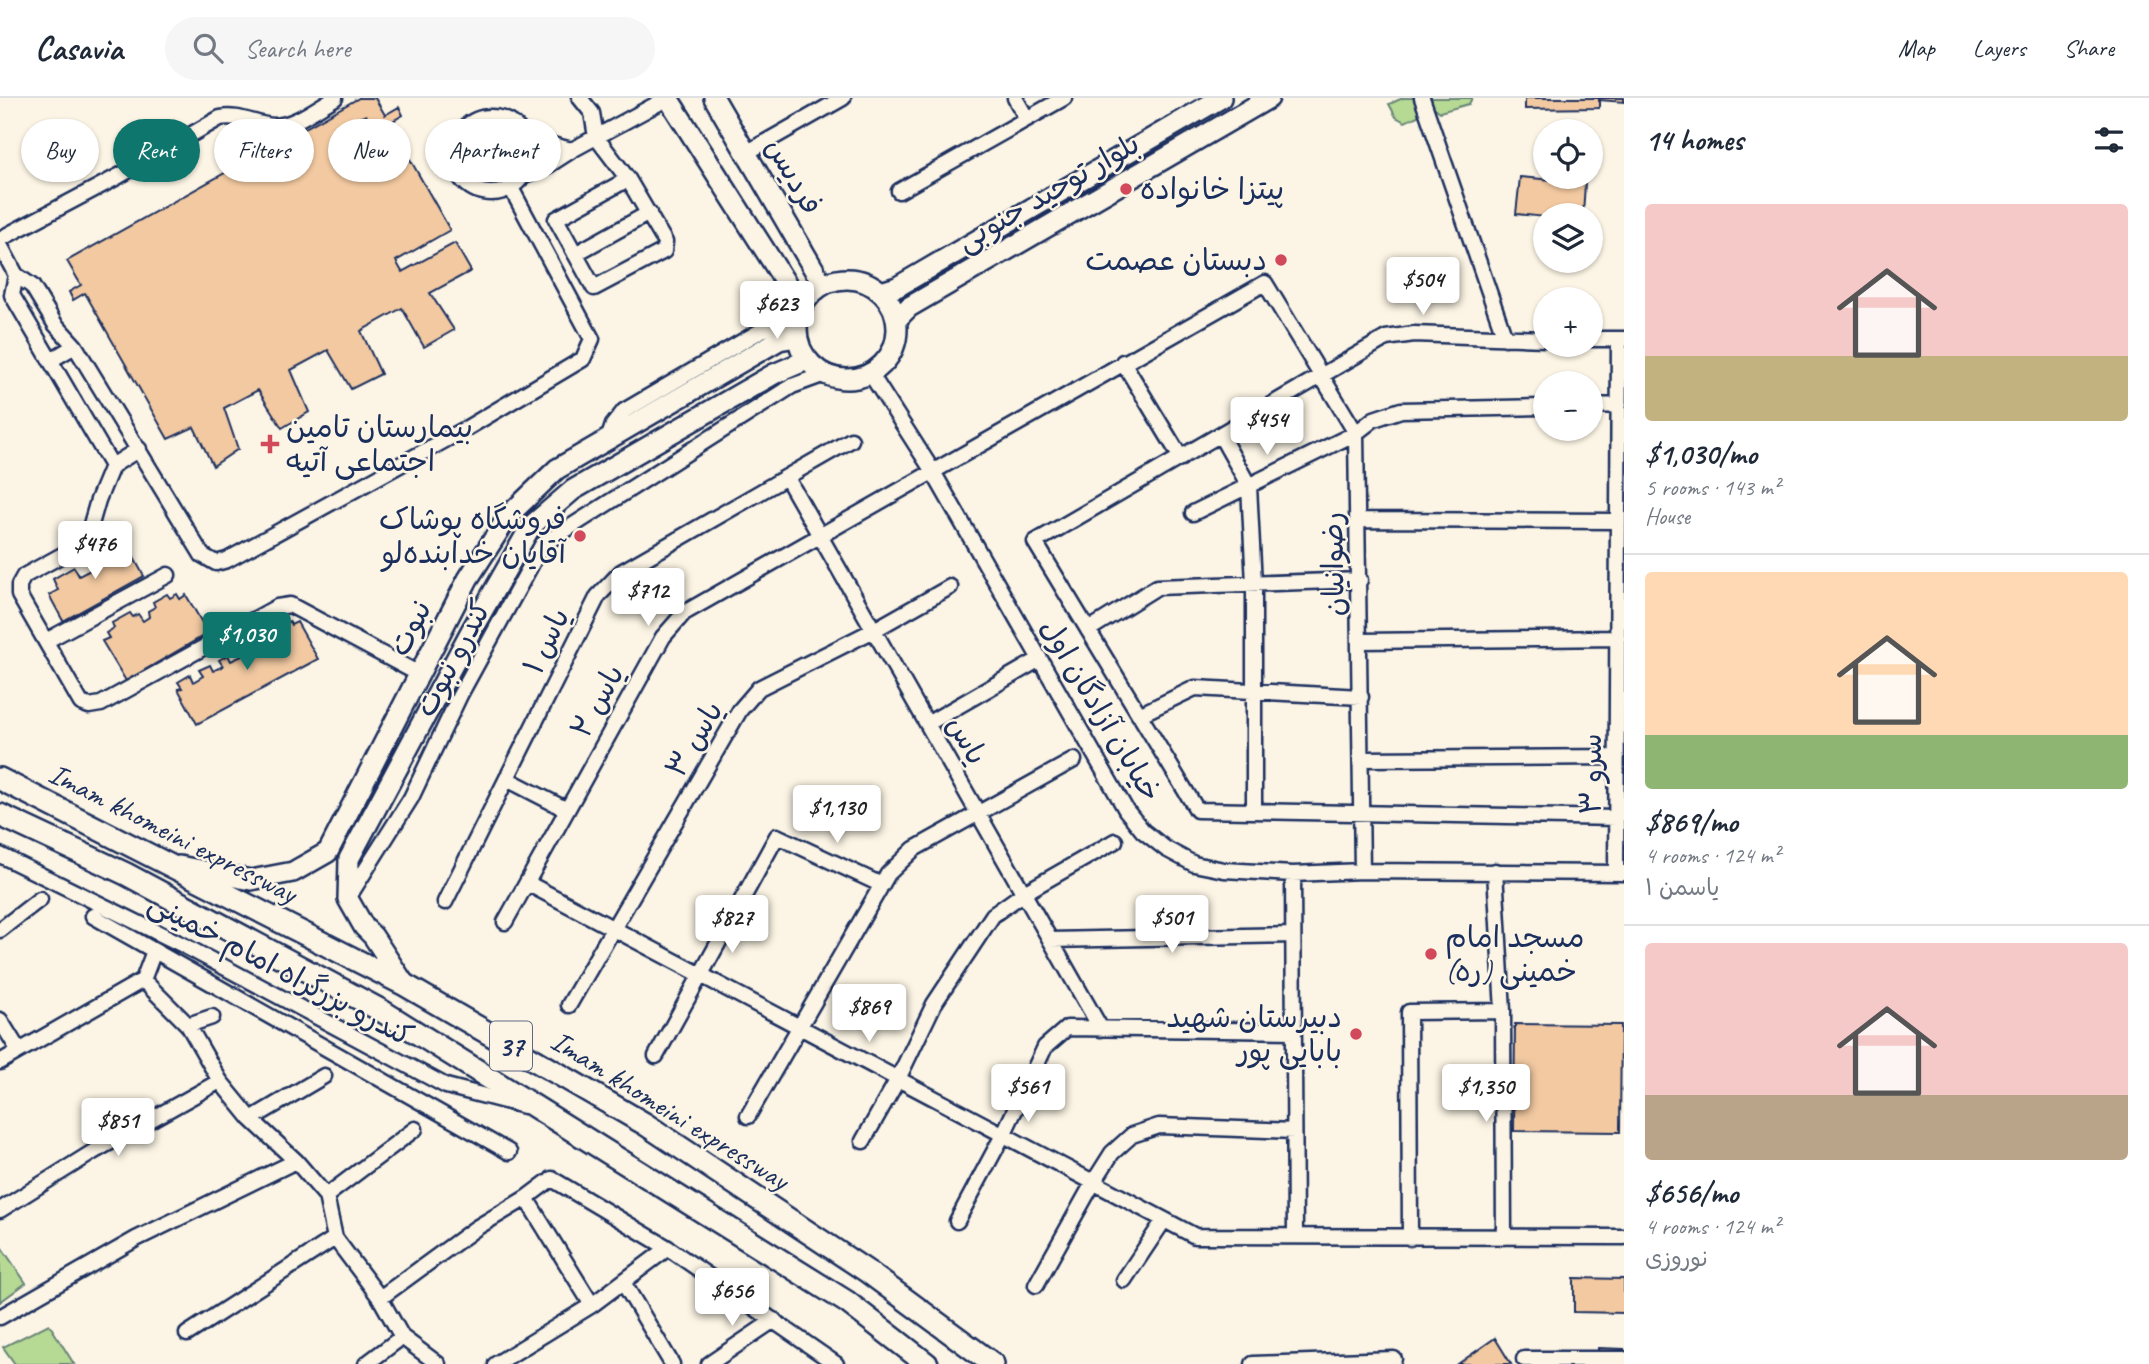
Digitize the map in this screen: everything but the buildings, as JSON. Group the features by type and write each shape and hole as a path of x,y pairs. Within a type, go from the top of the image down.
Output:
{"highway":[{"name":"Imam khomeini expressway","path":"0,779 405,985 645,1124 867,1272 993,1364"},
{"name":"Imam khomeini expressway","path":"0,816 126,874 215,919 382,1011 847,1302 927,1364"},
{"path":"847,1302 864,1308 875,1303 880,1287 867,1272"},
{"path":"895,1339 884,1321 890,1306 905,1305 923,1313"}],"main road":[{"path":"668,98 799,321 807,360 825,374 856,378 870,373 883,363 892,350 896,335 896,320 891,305 881,292 853,279 838,279 810,294 799,321"},
{"name":"فردیس","path":"714,98 823,285"},
{"name":"بلوار توحید جنوبی","path":"881,292 897,287 1221,98"},
{"name":"بلوار توحید جنوبی","path":"896,320 909,307 1269,98"},
{"name":"نبوت","path":"169,864 251,880 293,872 328,852 468,579 509,515 557,470 779,340 799,321"},
{"name":"نبوت","path":"348,899 349,859 471,631 531,526 573,490 774,374 807,360"},
{"path":"348,899 363,927 373,936 405,985"}],"street":[{"path":"0,239 119,176 220,118 229,116 277,126 293,121 335,98"},
{"path":"580,98 592,113 596,137 628,178 666,242 664,251 594,288 556,219 628,178"},
{"path":"561,157 668,98"},
{"path":"746,153 843,98"},
{"path":"1016,98 1027,119"},
{"path":"899,191 1064,98"},
{"path":"1422,98 1505,338"},
{"path":"478,119 486,116 502,119"},
{"path":"561,147 572,150"},
{"path":"463,182 474,190 488,194 502,192 517,182"},
{"path":"0,245 16,275 32,286 55,324 75,346 202,555 216,563 228,560 467,428 583,359 592,339 511,188"},
{"path":"575,254 649,213"},
{"path":"16,275 12,295 112,466"},
{"name":"یاس ۲","path":"505,922 663,637 684,613 1265,283 1321,378"},
{"path":"1533,339 1400,335 1375,344 1321,378 1035,542 1197,810 1362,813 1619,811"},
{"path":"1603,339 1621,339"},
{"name":"سرو ۳","path":"1620,873 1617,757 1621,691 1618,521 1621,339"},
{"path":"51,360 75,346"},
{"path":"1123,362 1181,458"},
{"name":"خیابان آزادگان اول","path":"870,373 932,470 1126,810 1143,831 1166,849 1194,863 1224,870 1293,874 1362,871 1620,873"},
{"name":"کندرو نبوت","path":"348,899 411,798 460,695 542,545 792,386 825,374"},
{"path":"1321,378 1356,433"},
{"path":"1603,406 1619,405"},
{"path":"1193,513 1356,433 1374,419 1401,410 1533,407"},
{"name":"رضوانیان","path":"1356,433 1362,871"},
{"path":"1221,436 1249,486 1254,583 1254,811"},
{"name":"یاس ۱","path":"444,902 598,596 621,572 851,440"},
{"path":"139,449 112,466 98,500 86,542 24,576 19,585 19,595 81,703 89,706 102,704 277,607 290,605 419,674"},
{"name":"یاس","path":"786,478 1101,1029"},
{"path":"1359,520 1618,521"},
{"path":"46,641 168,575"},
{"path":"1088,630 1157,587 1360,580"},
{"name":"یاس ۳","path":"569,1005 740,710 758,688 874,630 950,587"},
{"path":"1360,641 1618,638"},
{"path":"927,724 1040,659"},
{"path":"1139,715 1195,688 1361,696"},
{"path":"1361,759 1617,757"},
{"path":"748,1116 888,874 914,849 1074,760"},
{"path":"507,779 567,810"},
{"path":"656,1056 777,836 881,885"},
{"path":"863,1141 898,1079 934,1004 993,915 1024,893 1115,841"},
{"name":"کندرو بزرگراه امام خمینی","path":"0,855 183,945 446,1086 545,1112"},
{"path":"1495,871 1503,1011 1504,1237"},
{"path":"1293,874 1295,1236"},
{"path":"527,883 1195,1236 1624,1237"},
{"path":"0,930 40,900"},
{"path":"93,916 509,1152"},
{"path":"1050,940 1293,935"},
{"path":"0,1062 144,980 154,951"},
{"path":"144,980 188,1025 220,1081 251,1119 296,1161 326,1196 335,1238 380,1298 402,1337 438,1364"},
{"path":"1410,1238 1409,1012 1503,1011"},
{"path":"188,1025 212,1017"},
{"path":"0,1020 19,1051"},
{"path":"957,1221 1003,1135 1045,1047 1067,1028 1294,1031"},
{"path":"251,1119 324,1076"},
{"path":"0,1210 93,1152 220,1081"},
{"path":"1036,1285 1112,1153 1132,1135 1159,1126 1294,1131"},
{"path":"326,1196 415,1129"},
{"path":"0,1317 136,1239 296,1161"},
{"path":"380,1298 476,1228 549,1181 668,1248 836,1364"},
{"path":"526,1198 592,1305"},
{"path":"1124,1280 1164,1220"},
{"path":"187,1334 335,1238"},
{"path":"496,1364 592,1305 668,1248"},
{"path":"623,1282 672,1364"},
{"path":"709,1364 774,1320"},
{"path":"366,1364 402,1337"},
{"path":"1253,1364 1394,1359"},
{"path":"1528,1364 1524,1359 1624,1359"}],"green space":[{"path":"1403,98 1416,98 1422,114 1405,122 1396,117 1389,104"},
{"path":"1429,98 1472,98 1469,104 1440,112 1431,105"},
{"path":"0,1245 26,1283 0,1302"},
{"path":"49,1324 74,1364 15,1364 3,1347"}],"place":[{"name":"پیتزا خانواده","path":"1126,189"},
{"name":"دبستان عصمت","path":"1281,260"},
{"name":"بیمارستان تامین اجتماعی آتیه","path":"270,444"},
{"name":"فروشگاه پوشاک آقایان خدابنده‌لو","path":"580,536"},
{"name":"مسجد امام خمینی (ره)","path":"1431,954"},
{"name":"دبیرستان شهید بابایی پور","path":"1356,1034"}]}
